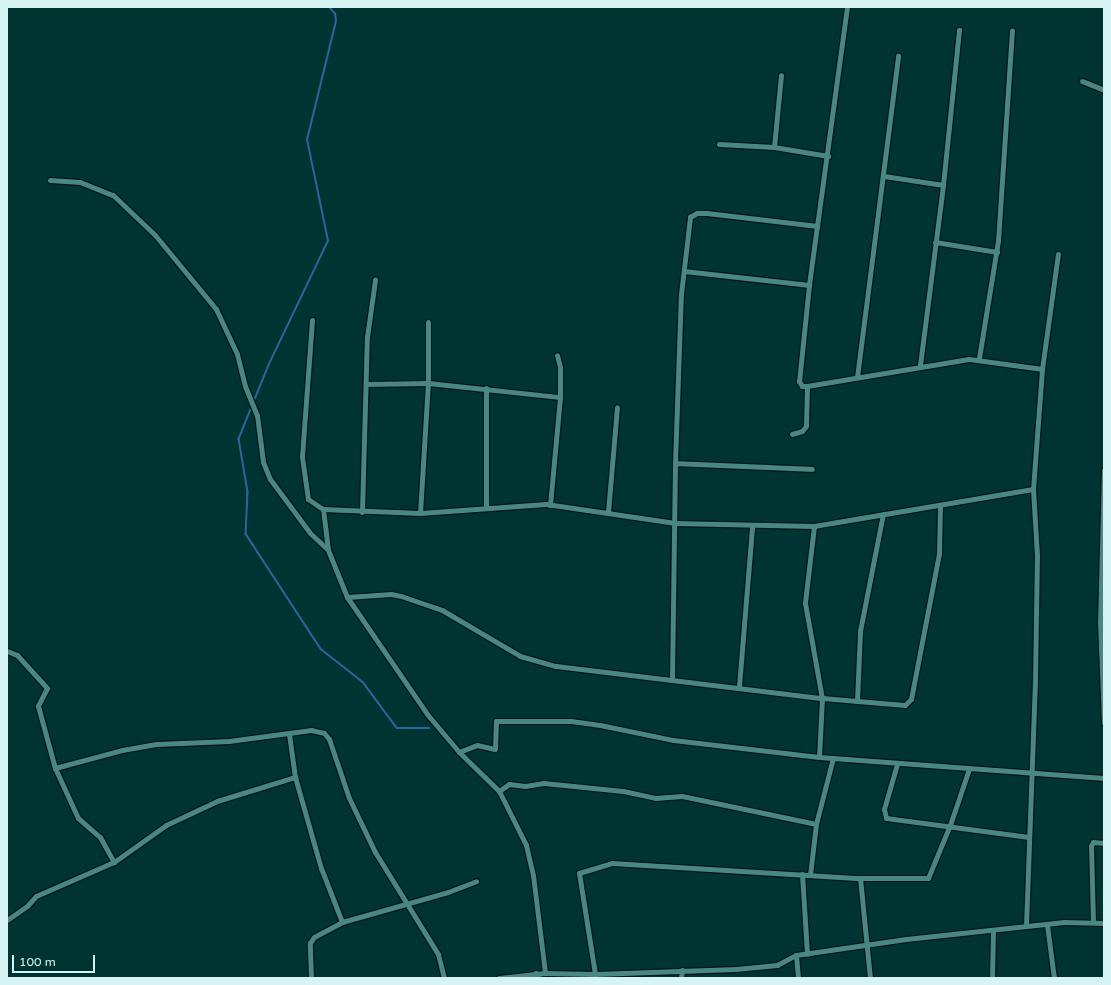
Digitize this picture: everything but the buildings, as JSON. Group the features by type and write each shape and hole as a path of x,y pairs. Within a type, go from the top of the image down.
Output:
{"street":[{"path":"847,7 798,375 802,386 920,365 979,358 1042,369"},
{"path":"920,365 943,185 959,30"},
{"path":"979,358 997,252 1012,30"},
{"path":"857,377 884,176 898,56"},
{"path":"774,147 781,75"},
{"path":"1082,81 1104,90"},
{"path":"719,144 774,147 828,156"},
{"path":"884,176 943,185"},
{"path":"50,180 80,182 113,195 155,234 216,308 236,354 245,386 257,415 263,462 270,479 310,533 328,550"},
{"path":"672,679 675,463 684,271 692,214 707,214 817,226"},
{"path":"935,242 997,252"},
{"path":"1026,926 1030,837 1036,580 1034,489 1042,369 1058,254"},
{"path":"684,271 809,285"},
{"path":"362,512 368,337 375,280"},
{"path":"312,320 302,457 308,499 323,508 362,512 420,513 486,507 550,505 608,512 674,523 752,526 814,526 1034,489"},
{"path":"420,513 428,383 428,322"},
{"path":"550,505 560,397 560,367 557,355"},
{"path":"366,384 428,383 560,397"},
{"path":"792,434 802,431 806,426 807,386"},
{"path":"486,388 486,507"},
{"path":"608,512 617,408"},
{"path":"675,463 812,469"},
{"path":"1104,470 1100,622 1104,722"},
{"path":"347,597 391,594 442,610 512,652 533,661 739,686 822,698 905,704 911,699 939,554 940,505"},
{"path":"323,508 328,550 347,597 423,708 459,752 500,791 526,845 545,973"},
{"path":"857,701 860,631 883,514"},
{"path":"739,686 752,526"},
{"path":"814,526 805,604 822,698 819,757"},
{"path":"7,651 17,655 47,688 38,706 55,768 78,818 100,837 114,862"},
{"path":"459,752 477,745 495,749 496,721 570,721 600,725 673,740 819,757 1031,774 1104,778"},
{"path":"55,768 122,750 157,744 229,741 319,730 329,739 349,798 375,852 438,954 444,978"},
{"path":"289,734 295,777 321,868 342,922"},
{"path":"810,874 816,824 833,758"},
{"path":"897,764 884,809 886,818 950,825 1030,837"},
{"path":"595,974 579,873 612,863 860,878 928,878 950,825 969,769"},
{"path":"7,920 27,906 36,896 114,862 166,825 217,801 295,777"},
{"path":"500,791 509,784 525,786 544,783 623,791 656,798 682,796 816,824"},
{"path":"1093,922 1091,846 1093,842 1104,843"},
{"path":"802,874 806,954"},
{"path":"860,878 868,945 870,978"},
{"path":"311,978 310,943 314,937 342,922 407,904 476,881"},
{"path":"499,978 537,976 545,973 595,974 736,969 777,965 796,955 868,945 1026,926 1093,922 1104,923"},
{"path":"1047,925 1054,978"},
{"path":"992,978 993,931"},
{"path":"796,955 798,978"},
{"path":"681,978 682,970"}],"waterway":[{"path":"253,403 269,364 328,241 307,140 336,21 335,14 329,7"},
{"path":"252,407 239,439 248,492 246,534 321,649 363,682 397,728 429,728"}]}
